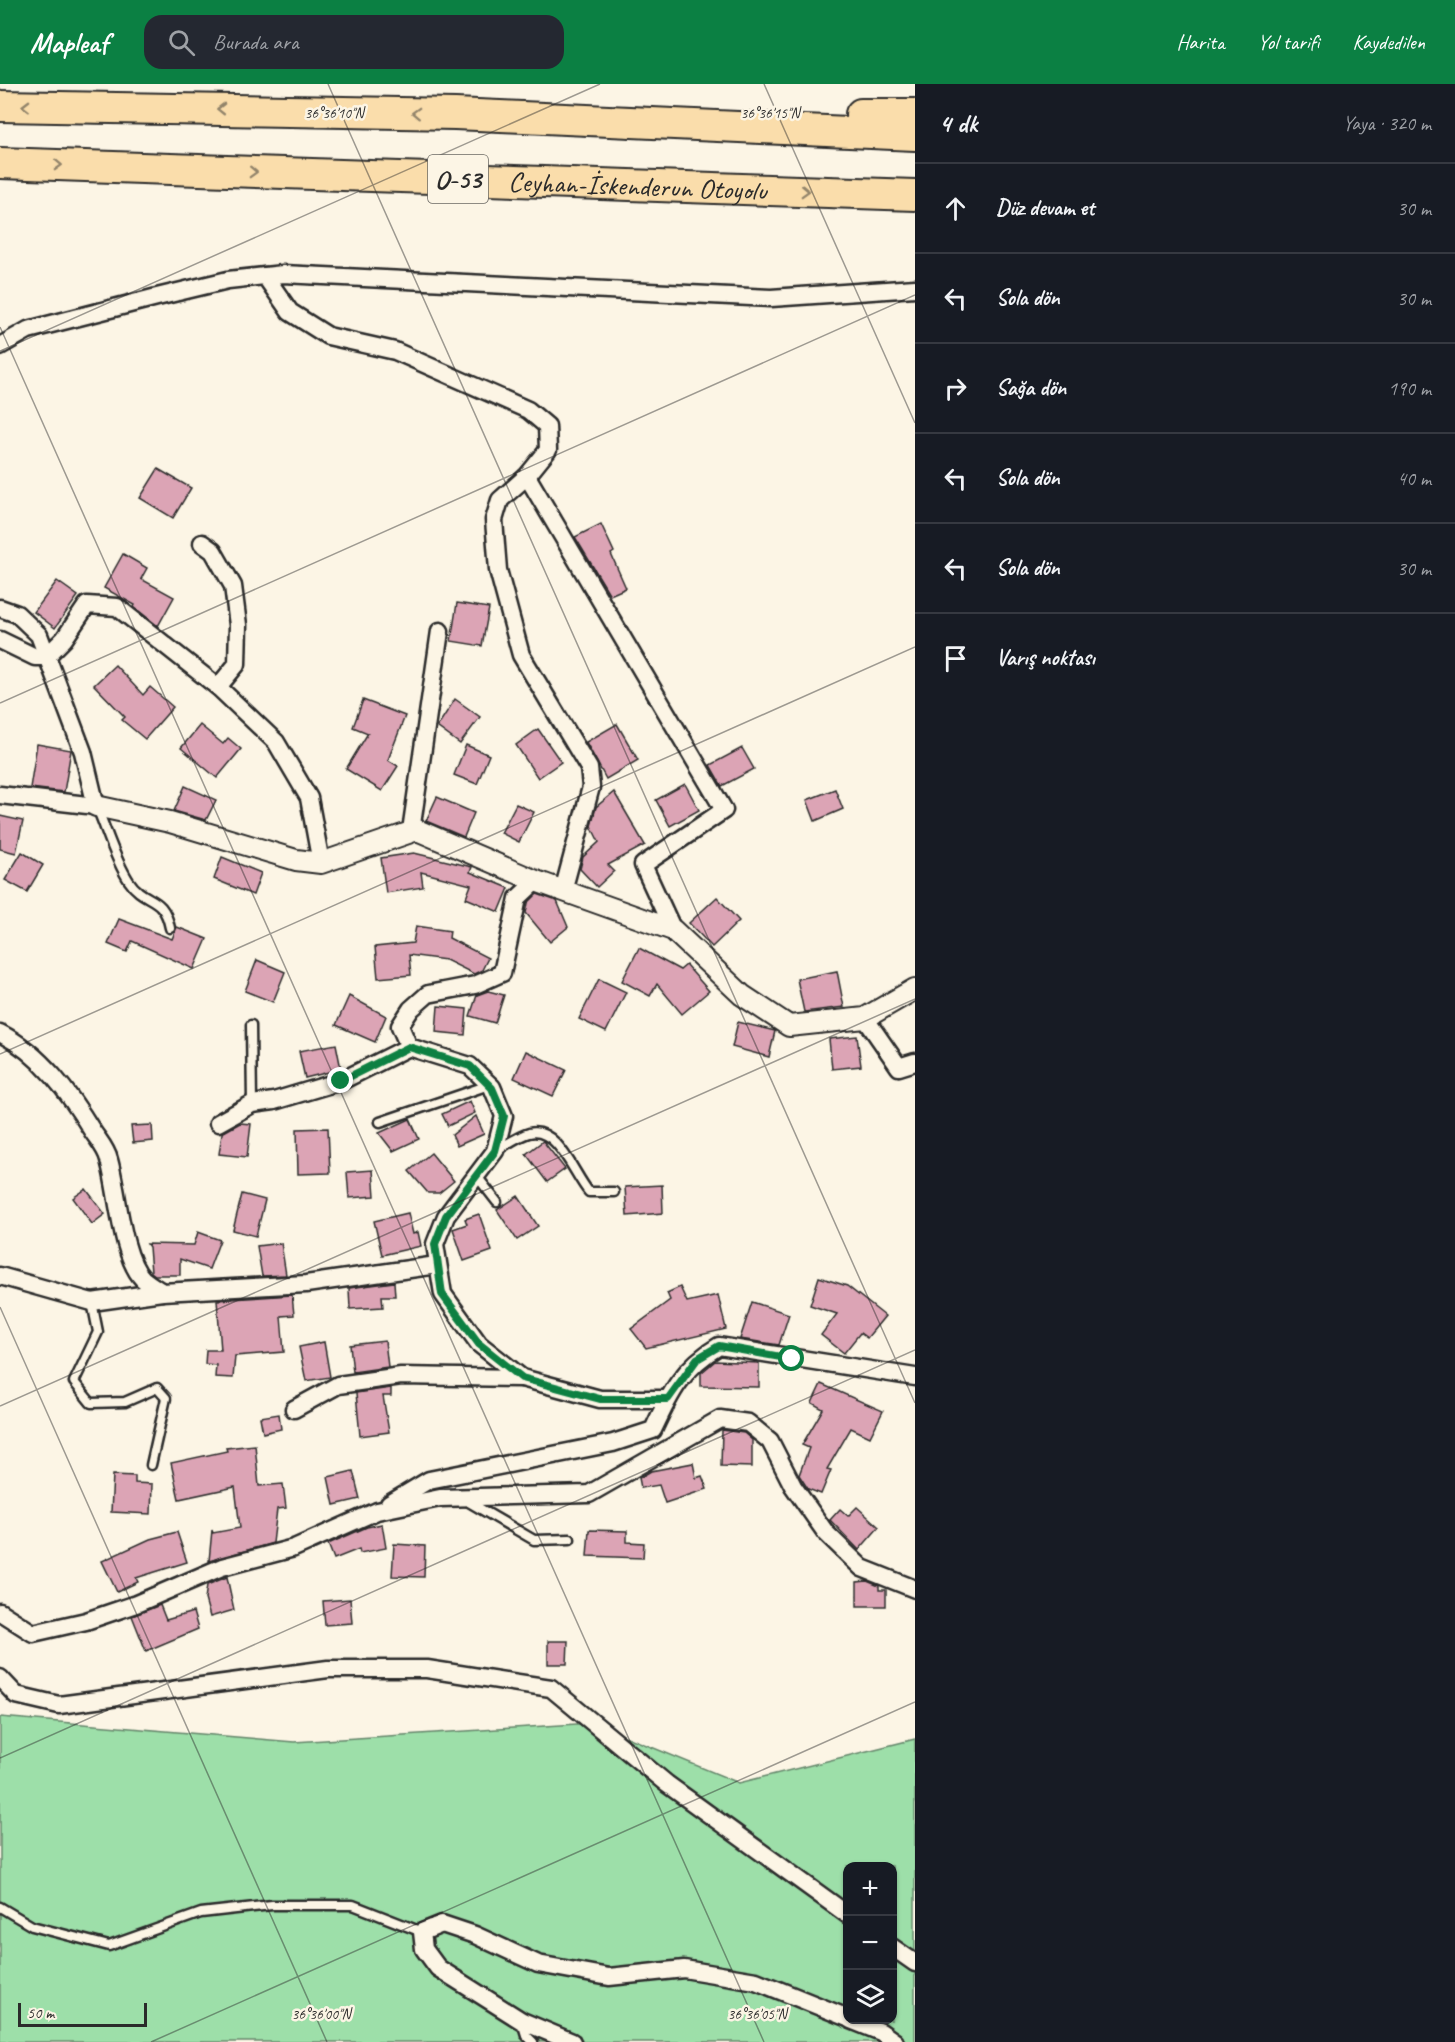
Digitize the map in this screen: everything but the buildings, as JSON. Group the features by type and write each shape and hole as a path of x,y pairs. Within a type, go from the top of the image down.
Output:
{"highway":[{"name":"O-53","path":"0,106 455,114 915,135"},
{"path":"455,114 915,114"},
{"name":"Ceyhan-İskenderun Otoyolu","path":"0,163 915,195"}],"street":[{"path":"0,346 28,330 228,280 283,274 771,298 915,288"},
{"path":"265,276 290,312 328,336 395,351 528,410 547,426 548,450 527,476 500,500 494,520 498,570 521,655 589,768 591,787 563,891"},
{"path":"527,476 724,810 643,865 673,930 741,995 789,1026 865,1018 915,989"},
{"path":"202,543 213,551 233,586 238,625 237,664 218,687"},
{"path":"0,640 35,657 46,657 64,639 87,605 117,607 218,687 276,742 309,798 321,863"},
{"path":"0,608 17,614 39,635 83,752 96,806"},
{"path":"411,831 440,631"},
{"path":"0,795 96,806 170,822 296,860 321,863 417,830 536,881 673,930"},
{"path":"409,1047 400,1026 411,1009 428,994 475,985 502,973 518,898 536,881"},
{"path":"865,1018 899,1067 915,1062"},
{"path":"0,1033 12,1038 54,1076 79,1108 109,1158 118,1208 134,1264 143,1278 162,1292"},
{"path":"218,1123 252,1104 274,1101 341,1081 409,1047 470,1066 489,1085 504,1116 495,1151 446,1216 435,1244 437,1265 442,1294 479,1344 522,1378"},
{"path":"0,1276 92,1302 162,1292 306,1284 437,1265"},
{"path":"0,1612 33,1633 86,1621 136,1604 222,1567 294,1548 377,1510 429,1480 613,1443 654,1430 668,1399 697,1359 719,1346 915,1377"},
{"path":"294,1409 338,1385 401,1376 522,1378 600,1399 668,1399"},
{"path":"377,1510 440,1498 589,1494 720,1419 748,1423 770,1441 793,1486 826,1533 862,1568 915,1589"},
{"path":"0,1678 16,1695 59,1705 328,1670 428,1669 551,1688 667,1784 843,1911"},
{"path":"572,2042 522,2021 438,1968 423,1949 422,1932 442,1924 475,1935 538,1964 609,1977 684,1969 756,1981 843,2017"},
{"path":"897,1950 915,1963"},
{"path":"861,2024 881,2032 895,2042"}],"lane":[{"path":"96,806 130,883 164,908 170,928"},
{"path":"251,1025 252,1104"},
{"path":"380,1122 489,1085"},
{"path":"495,1151 527,1134 538,1132 548,1136 556,1144 589,1192 614,1192"},
{"path":"476,1174 497,1202"},
{"path":"92,1302 98,1332 74,1382 91,1403 125,1402 157,1388 166,1398 151,1465"},
{"path":"462,1498 534,1540 570,1539"},
{"path":"0,1907 32,1926 109,1946 201,1913 272,1905 353,1905 422,1932"},
{"path":"522,2021 526,2035 533,2042"}],"green space":[{"path":"0,1717 294,1742 593,1723 739,1783 915,1739 915,2042 0,2042"}],"route":[{"path":"341,1081 409,1047 470,1066 492,1088 504,1116 495,1151 466,1186 446,1216 435,1244 437,1265 442,1294 479,1344 522,1378 600,1399 668,1399 697,1359 719,1346 792,1359"}]}
